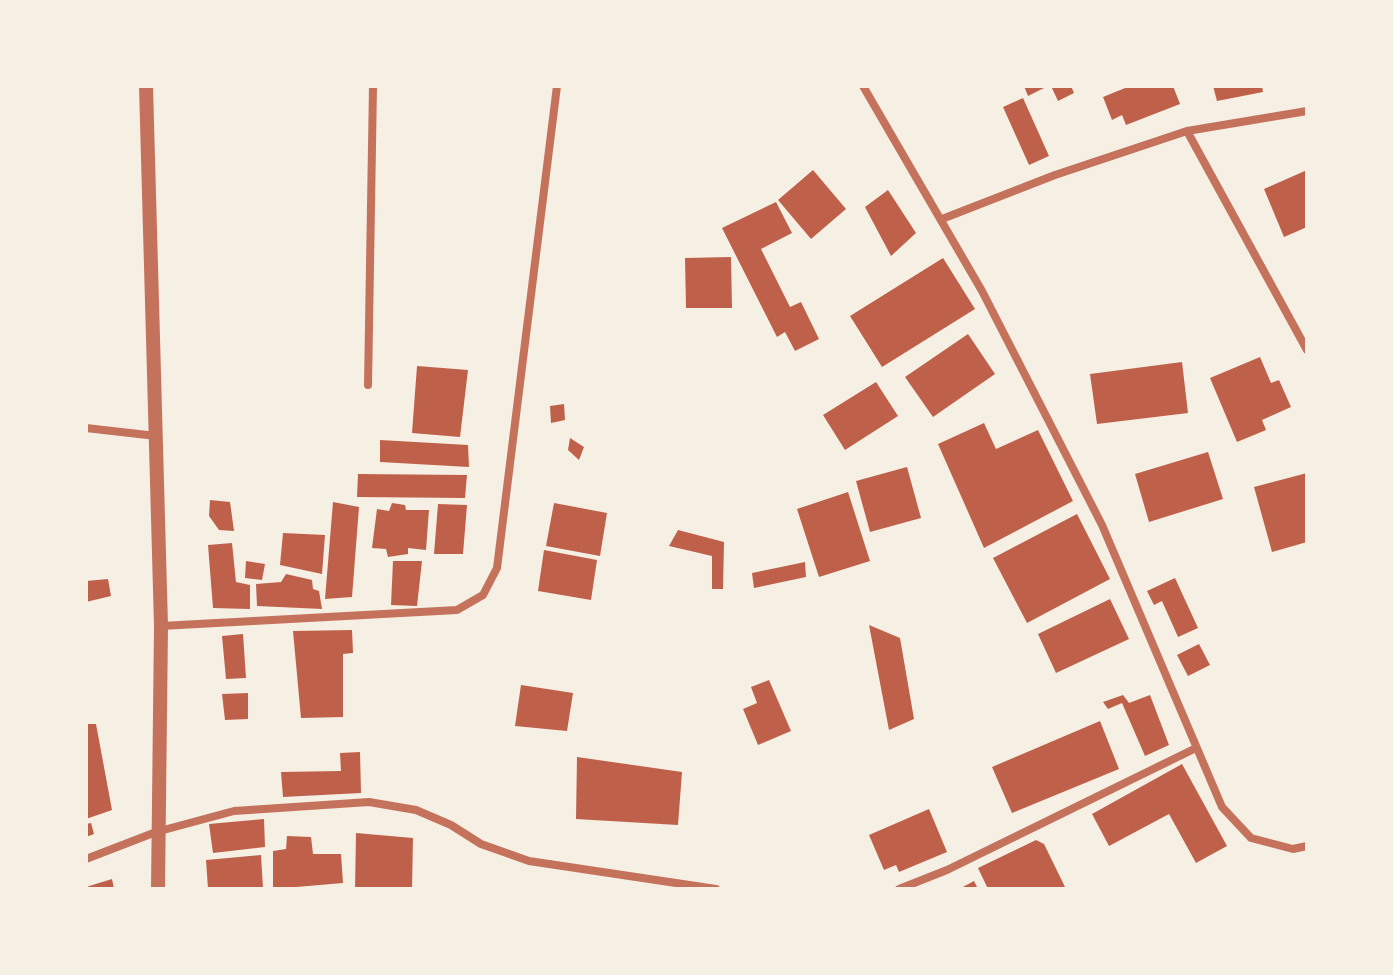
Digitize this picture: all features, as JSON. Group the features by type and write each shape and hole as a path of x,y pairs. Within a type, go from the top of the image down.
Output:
{"street":[{"path":"146,86 161,626 156,832 158,889"},
{"path":"368,385 373,86"},
{"path":"161,626 457,610 483,595 497,568 557,86"},
{"path":"863,86 942,219 1102,525 1194,749 1222,807 1251,838 1293,849 1307,846"},
{"path":"942,219 1055,175 1187,131 1307,111"},
{"path":"1187,131 1307,350"},
{"path":"86,428 156,436"},
{"path":"899,889 947,870 1194,749"},
{"path":"86,859 156,832 234,811 369,802 416,810 451,825 481,844 529,861 716,889"}],"building":[{"path":"1024,86 1048,86 1028,96"},
{"path":"1051,86 1071,86 1074,93 1058,101"},
{"path":"1130,86 1173,86 1180,104 1126,125 1122,115 1112,120 1103,97"},
{"path":"1213,86 1262,86 1263,92 1217,101"},
{"path":"1023,98 1049,156 1029,165 1003,107"},
{"path":"813,170 846,209 811,239 778,200"},
{"path":"1307,170 1307,227 1284,237 1264,189"},
{"path":"888,190 916,233 891,256 865,207"},
{"path":"776,202 792,233 761,249 790,307 801,302 819,339 795,351 785,332 777,337 722,228"},
{"path":"731,257 732,308 686,308 685,258"},
{"path":"943,258 975,309 882,367 850,316"},
{"path":"968,334 995,374 933,417 905,377"},
{"path":"1260,357 1271,383 1279,380 1291,407 1262,420 1266,430 1237,442 1210,378"},
{"path":"1182,362 1188,413 1097,424 1090,374"},
{"path":"417,366 468,370 460,437 412,433"},
{"path":"876,382 898,416 845,450 823,415"},
{"path":"564,404 565,420 551,423 550,406"},
{"path":"984,423 996,449 1038,430 1073,501 984,548 938,444"},
{"path":"570,438 584,447 579,460 568,450"},
{"path":"380,440 468,445 469,467 380,462"},
{"path":"1208,452 1223,499 1149,522 1135,474"},
{"path":"907,467 921,518 870,532 856,481"},
{"path":"1307,473 1307,542 1272,552 1254,487"},
{"path":"358,474 467,475 465,498 357,497"},
{"path":"848,492 870,561 819,577 797,509"},
{"path":"210,500 230,502 234,531 219,530 209,516"},
{"path":"333,502 359,507 352,597 325,599"},
{"path":"392,503 405,505 406,510 429,510 426,550 408,548 408,554 388,557 386,549 372,548 377,509 389,511"},
{"path":"554,503 607,513 600,556 546,546"},
{"path":"438,504 467,505 463,554 434,554"},
{"path":"1077,514 1110,579 1027,623 993,558"},
{"path":"678,530 724,542 723,589 712,589 712,556 669,546"},
{"path":"283,533 325,535 322,574 280,565"},
{"path":"232,543 236,582 250,585 250,609 213,608 208,545"},
{"path":"544,550 597,560 591,600 538,591"},
{"path":"246,561 265,564 262,580 245,578"},
{"path":"393,561 422,561 417,606 391,605"},
{"path":"805,562 806,577 754,588 752,573"},
{"path":"286,574 312,580 313,589 319,591 322,609 257,606 256,584 281,582"},
{"path":"1175,578 1198,628 1178,637 1162,601 1154,605 1147,591"},
{"path":"108,579 111,596 86,602 86,581"},
{"path":"1110,599 1129,639 1056,673 1038,634"},
{"path":"869,625 900,638 914,719 889,730"},
{"path":"352,630 353,653 343,654 343,717 301,718 293,631"},
{"path":"243,634 246,678 226,679 222,636"},
{"path":"1199,644 1210,665 1188,676 1177,655"},
{"path":"769,680 791,731 758,745 743,709 757,703 751,687"},
{"path":"521,685 573,693 567,731 515,726"},
{"path":"248,693 248,719 225,720 222,694"},
{"path":"1123,695 1129,703 1150,695 1169,745 1145,756 1122,703 1108,709 1103,702"},
{"path":"1100,721 1119,769 1012,813 992,767"},
{"path":"86,724 96,724 112,810 86,819"},
{"path":"360,752 361,793 283,797 281,772 341,771 340,753"},
{"path":"577,757 682,772 678,825 576,819"},
{"path":"1182,764 1227,846 1196,863 1169,814 1109,846 1092,814"},
{"path":"929,809 947,852 899,872 896,865 884,870 869,835"},
{"path":"264,819 265,847 213,853 209,824"},
{"path":"91,823 94,834 86,837 86,824"},
{"path":"356,833 413,838 412,889 355,889"},
{"path":"287,836 311,837 313,854 341,854 343,883 273,889 273,851 286,849"},
{"path":"1036,840 1044,844 1066,889 988,889 978,868"},
{"path":"261,855 263,888 208,889 206,860"},
{"path":"112,879 114,889 86,889 86,887"},
{"path":"974,881 978,889 959,889"}]}
